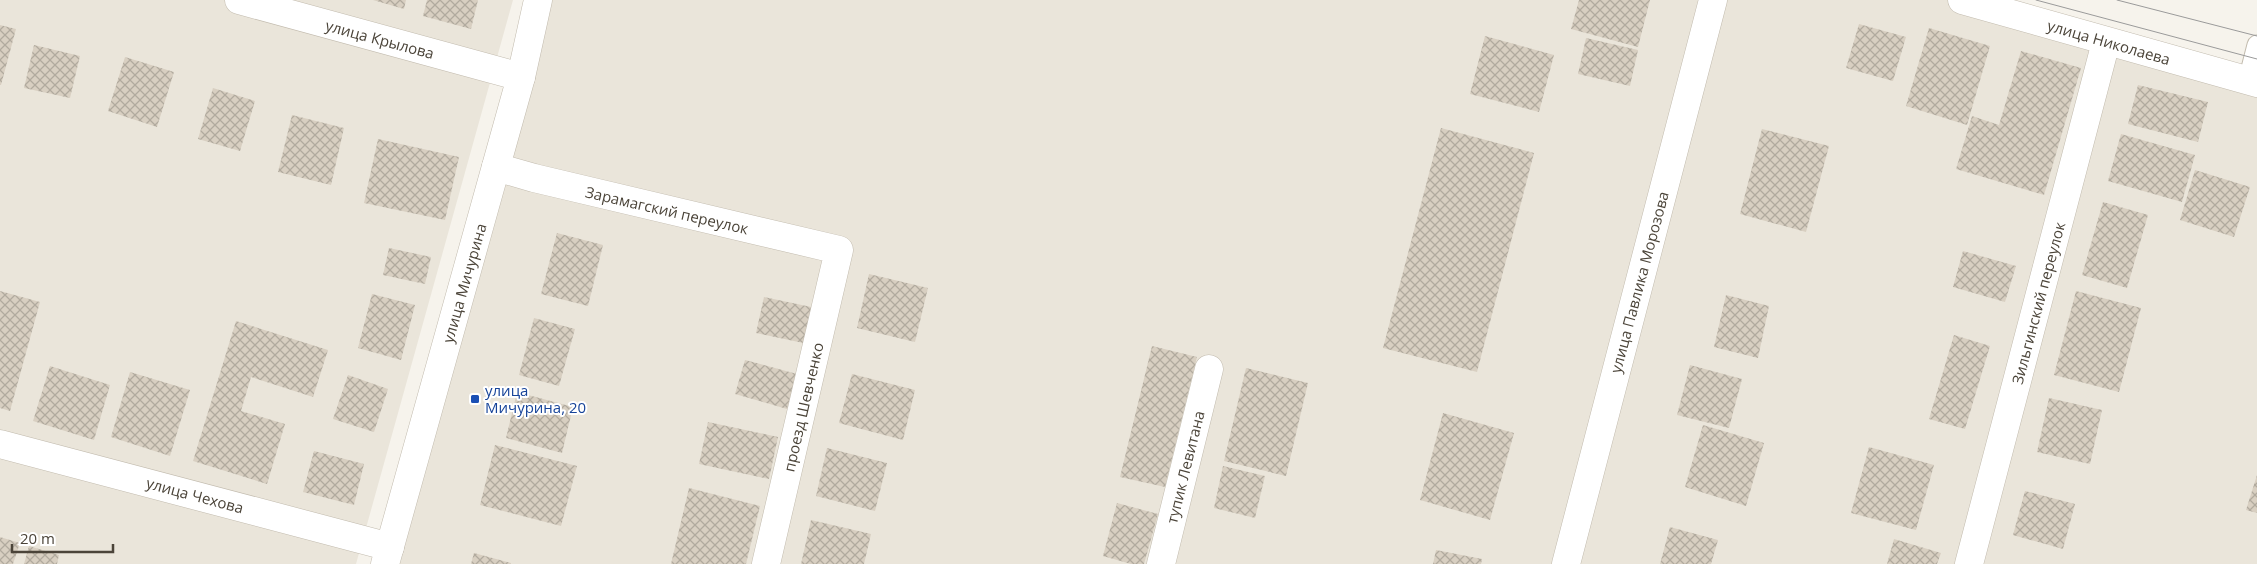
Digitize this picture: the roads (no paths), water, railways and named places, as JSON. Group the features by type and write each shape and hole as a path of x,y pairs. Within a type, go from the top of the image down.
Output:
{"street":[{"name":"улица Крылова","path":"239,0 521,77"},
{"name":"улица Мичурина","path":"387,555 521,77 538,0"},
{"name":"улица Павлика Морозова","path":"1566,564 1713,0"},
{"name":"улица Николаева","path":"1962,0 2252,82"},
{"name":"Зильгинский переулок","path":"1968,564 2106,42"},
{"name":"Зарамагский переулок","path":"496,167 534,178 839,250"},
{"name":"проезд Шевченко","path":"766,564 839,250"},
{"name":"тупик Левитана","path":"1161,564 1209,369"},
{"name":"улица Чехова","path":"0,444 387,555"}],"lane":[{"path":"2252,82 2257,45"}],"tram line":[{"path":"2036,0 2257,59"},
{"path":"2117,0 2257,36"}],"place":[{"name":"улица Мичурина, 20","path":"475,399"}]}
